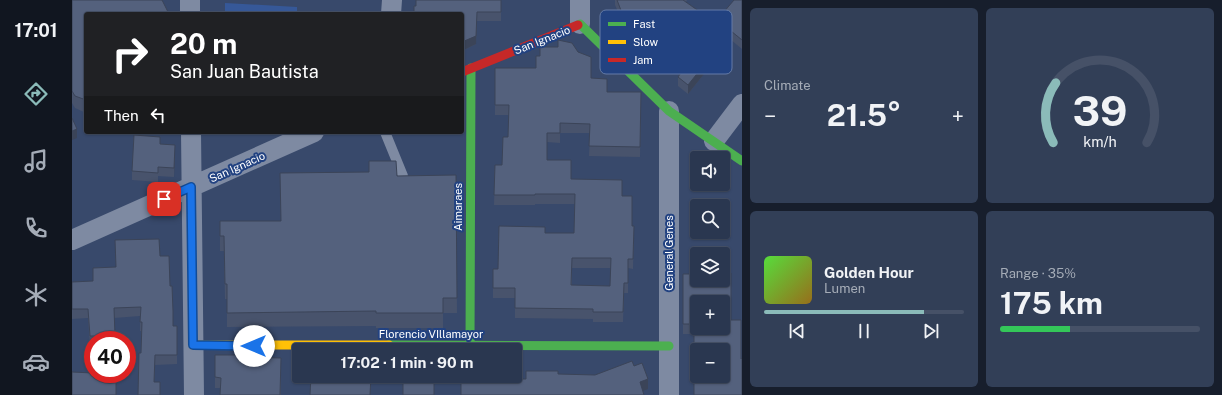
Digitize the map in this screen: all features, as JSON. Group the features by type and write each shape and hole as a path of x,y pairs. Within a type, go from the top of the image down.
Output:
{"street":[{"path":"190,0 190,12"},
{"path":"392,0 392,12"},
{"path":"580,0 580,24"},
{"name":"San Ignacio","path":"464,71 580,24 600,44"},
{"name":"Aimaraes","path":"470,343 471,68"},
{"name":"San Ignacio","path":"631,74 669,111 742,161"},
{"path":"714,141 742,104"},
{"name":"General Genes","path":"669,111 669,395"},
{"path":"191,134 194,395"},
{"name":"San Ignacio","path":"72,240 310,134"},
{"name":"Florencio VIllamayor","path":"193,345 292,345"},
{"name":"Florencio VIllamayor","path":"522,346 669,346"}],"lane":[{"path":"386,134 403,176"}],"shaded area":[{"path":"225,3 297,7 297,12 225,12"}],"building":[{"path":"72,0 162,0 168,12 84,12 84,99 75,96 72,91"},
{"path":"416,0 501,0 501,12 477,12 476,36 464,41 464,12 414,12 414,6 416,6"},
{"path":"617,0 683,0 697,10 621,10"},
{"path":"734,0 742,0 742,40 732,32 732,10 726,10"},
{"path":"558,40 572,43 578,52 591,57 591,78 607,79 607,92 641,92 640,147 589,146 590,124 560,123 560,133 547,133 547,160 571,160 571,179 622,180 622,196 632,196 632,226 634,226 633,259 628,259 628,283 624,283 623,312 593,312 593,309 515,308 515,288 493,288 493,269 498,269 499,226 545,227 545,233 574,233 575,194 494,195 495,165 502,165 503,137 508,137 509,105 495,105 495,68 536,68 536,56 540,56 540,47 558,47","holes":["572,258 611,258 610,286 571,285"]},
{"path":"680,74 697,74 688,85 678,77"},
{"path":"72,118 77,129 72,131"},
{"path":"134,135 160,137 160,144 175,145 174,168 158,167 158,173 132,171"},
{"path":"369,161 396,161 397,176 456,175 457,298 443,298 443,313 376,313 376,311 227,313 224,236 220,236 220,221 281,221 280,173 369,172"},
{"path":"159,239 160,256 169,256 170,286 172,286 173,326 177,326 177,355 155,355 154,382 160,382 160,395 138,395 139,353 141,353 141,307 114,308 115,331 90,331 88,309 72,309 72,282 93,281 93,268 116,267 115,240"},
{"path":"731,273 731,320 741,320 742,395 694,395 694,383 730,383 730,343 694,343 694,335 730,335 730,295 690,295 690,324 683,324 683,274 690,274 690,287 730,287"},
{"path":"215,355 242,355 242,357 281,358 280,395 220,395 221,378 215,377"},
{"path":"632,361 634,366 642,363 648,379 640,382 644,395 461,395 461,383 522,383 522,379 526,379 526,371 558,371 558,374 595,375"},
{"path":"72,372 84,373 84,383 116,383 116,395 72,395"},
{"path":"311,383 371,383 370,395 310,395"},
{"path":"403,383 434,383 434,395 403,395"}],"traffic: fast":[{"path":"578,25 580,24 600,44"},
{"path":"470,343 471,68"},
{"path":"631,74 669,111 742,161"},
{"path":"522,345 669,346"}],"traffic: slow":[{"path":"193,345 292,345"}],"traffic: jam":[{"path":"464,71 578,25"}],"route":[{"path":"164,199 191,187 193,345 254,346"}]}
